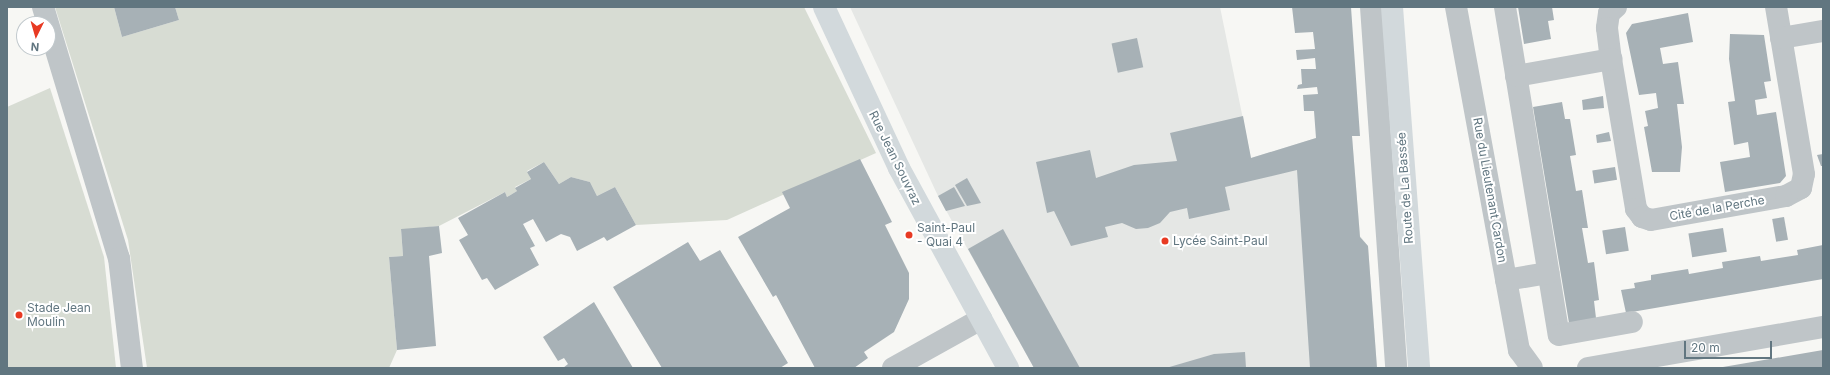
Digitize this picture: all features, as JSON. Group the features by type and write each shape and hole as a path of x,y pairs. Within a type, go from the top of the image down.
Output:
{"main road":[{"name":"Rue Jean Souvraz","path":"824,7 899,168 1008,368"},
{"name":"Route de La Bassée","path":"1392,7 1419,368"}],"street":[{"path":"43,7 119,258 132,368"},
{"path":"1371,7 1396,368"},
{"name":"Rue du Lieutenant Cardon","path":"1456,7 1519,350 1532,368"},
{"path":"1505,7 1558,335 1632,322"},
{"name":"Cité de la Perche","path":"1616,7 1609,14 1607,28 1611,59 1636,209 1642,217 1651,220 1786,196 1801,188 1804,174 1776,7"},
{"path":"1781,38 1823,31"},
{"path":"1516,76 1611,59"},
{"path":"1506,280 1548,273"},
{"path":"893,368 982,319"},
{"path":"1588,368 1823,327"}],"shaded area":[{"path":"55,7 114,7 122,37 179,20 175,7 804,7 876,153 727,220 636,225 615,187 597,196 590,182 571,177 559,184 544,162 527,171 531,179 515,187 517,191 507,197 505,192 439,226 401,230 403,256 389,257 397,350 389,368 147,368 128,240"},
{"name":"Lycée Saint-Paul","path":"850,7 1220,7 1251,158 1316,138 1352,136 1360,236 1368,246 1377,368 1034,368 938,196"},
{"path":"50,88 104,257 116,368 7,368 7,107"}],"building":[{"path":"114,7 175,7 179,20 122,37"},
{"path":"1292,7 1351,7 1360,136 1352,136 1360,237 1368,246 1377,368 1310,368 1297,170 1225,187 1230,210 1189,219 1187,208 1170,212 1160,223 1148,228 1136,229 1122,223 1105,227 1108,237 1071,246 1054,211 1047,213 1036,162 1090,150 1096,178 1134,165 1177,161 1170,133 1243,116 1251,158 1316,138 1314,111 1304,111 1303,95 1318,94 1317,87 1297,89 1298,85 1302,84 1301,69 1316,69 1315,58 1297,60 1296,50 1315,49 1313,32 1295,33"},
{"path":"1518,7 1552,7 1554,20 1548,21 1551,39 1524,44"},
{"path":"1688,13 1693,42 1660,48 1663,64 1678,62 1684,104 1677,104 1682,147 1680,172 1652,172 1644,127 1648,126 1645,111 1658,108 1656,93 1639,95 1626,33 1632,24"},
{"path":"1730,34 1764,35 1771,81 1764,82 1767,98 1755,100 1757,115 1776,112 1786,176 1780,183 1725,192 1720,162 1750,157 1748,142 1734,145 1728,102 1735,101 1729,59"},
{"path":"1137,38 1143,67 1118,73 1112,43"},
{"path":"1603,96 1604,108 1583,110 1582,100"},
{"path":"1562,102 1565,119 1570,119 1576,155 1570,156 1576,191 1582,190 1588,228 1582,228 1588,263 1594,262 1599,300 1594,301 1596,318 1569,323 1533,107"},
{"path":"1609,132 1611,141 1597,143 1596,135"},
{"path":"1823,154 1823,166 1821,166 1817,155"},
{"path":"860,159 892,222 885,225 909,273 909,299 894,332 864,352 868,358 854,368 815,368 776,295 773,297 738,237 790,208 782,192"},
{"path":"544,162 559,184 571,177 590,182 597,196 615,187 636,225 607,241 604,237 577,251 570,237 561,234 546,242 533,219 523,224 535,246 530,248 539,265 495,290 487,278 482,280 459,240 468,235 458,218 505,192 507,197 517,191 515,188 531,179 527,172"},
{"path":"1615,167 1617,180 1594,183 1592,171"},
{"path":"967,178 981,203 967,206 955,185"},
{"path":"954,187 965,206 946,211 938,196"},
{"path":"1784,217 1788,240 1776,242 1772,219"},
{"path":"439,226 442,253 429,256 436,346 397,350 389,257 403,256 401,229"},
{"path":"1625,227 1629,251 1606,254 1602,231"},
{"path":"1723,228 1727,252 1692,257 1688,233"},
{"path":"1003,229 1080,368 1034,368 968,249"},
{"path":"688,242 700,261 720,250 788,363 780,368 662,368 613,287"},
{"path":"1823,245 1823,279 1626,313 1621,290 1635,288 1634,283 1651,280 1651,275 1688,269 1689,274 1723,268 1722,262 1760,256 1761,261 1798,255 1797,250"},
{"path":"594,302 633,368 563,368 568,364 564,358 558,361 543,337"},
{"path":"1823,350 1823,368 1723,368 1723,367"},
{"path":"1245,352 1246,368 1166,368 1214,354"}],"place":[{"name":"Saint-Paul - Quai 4","path":"909,235"},
{"name":"Lycée Saint-Paul","path":"1165,241"},
{"name":"Stade Jean Moulin","path":"19,315"}]}
